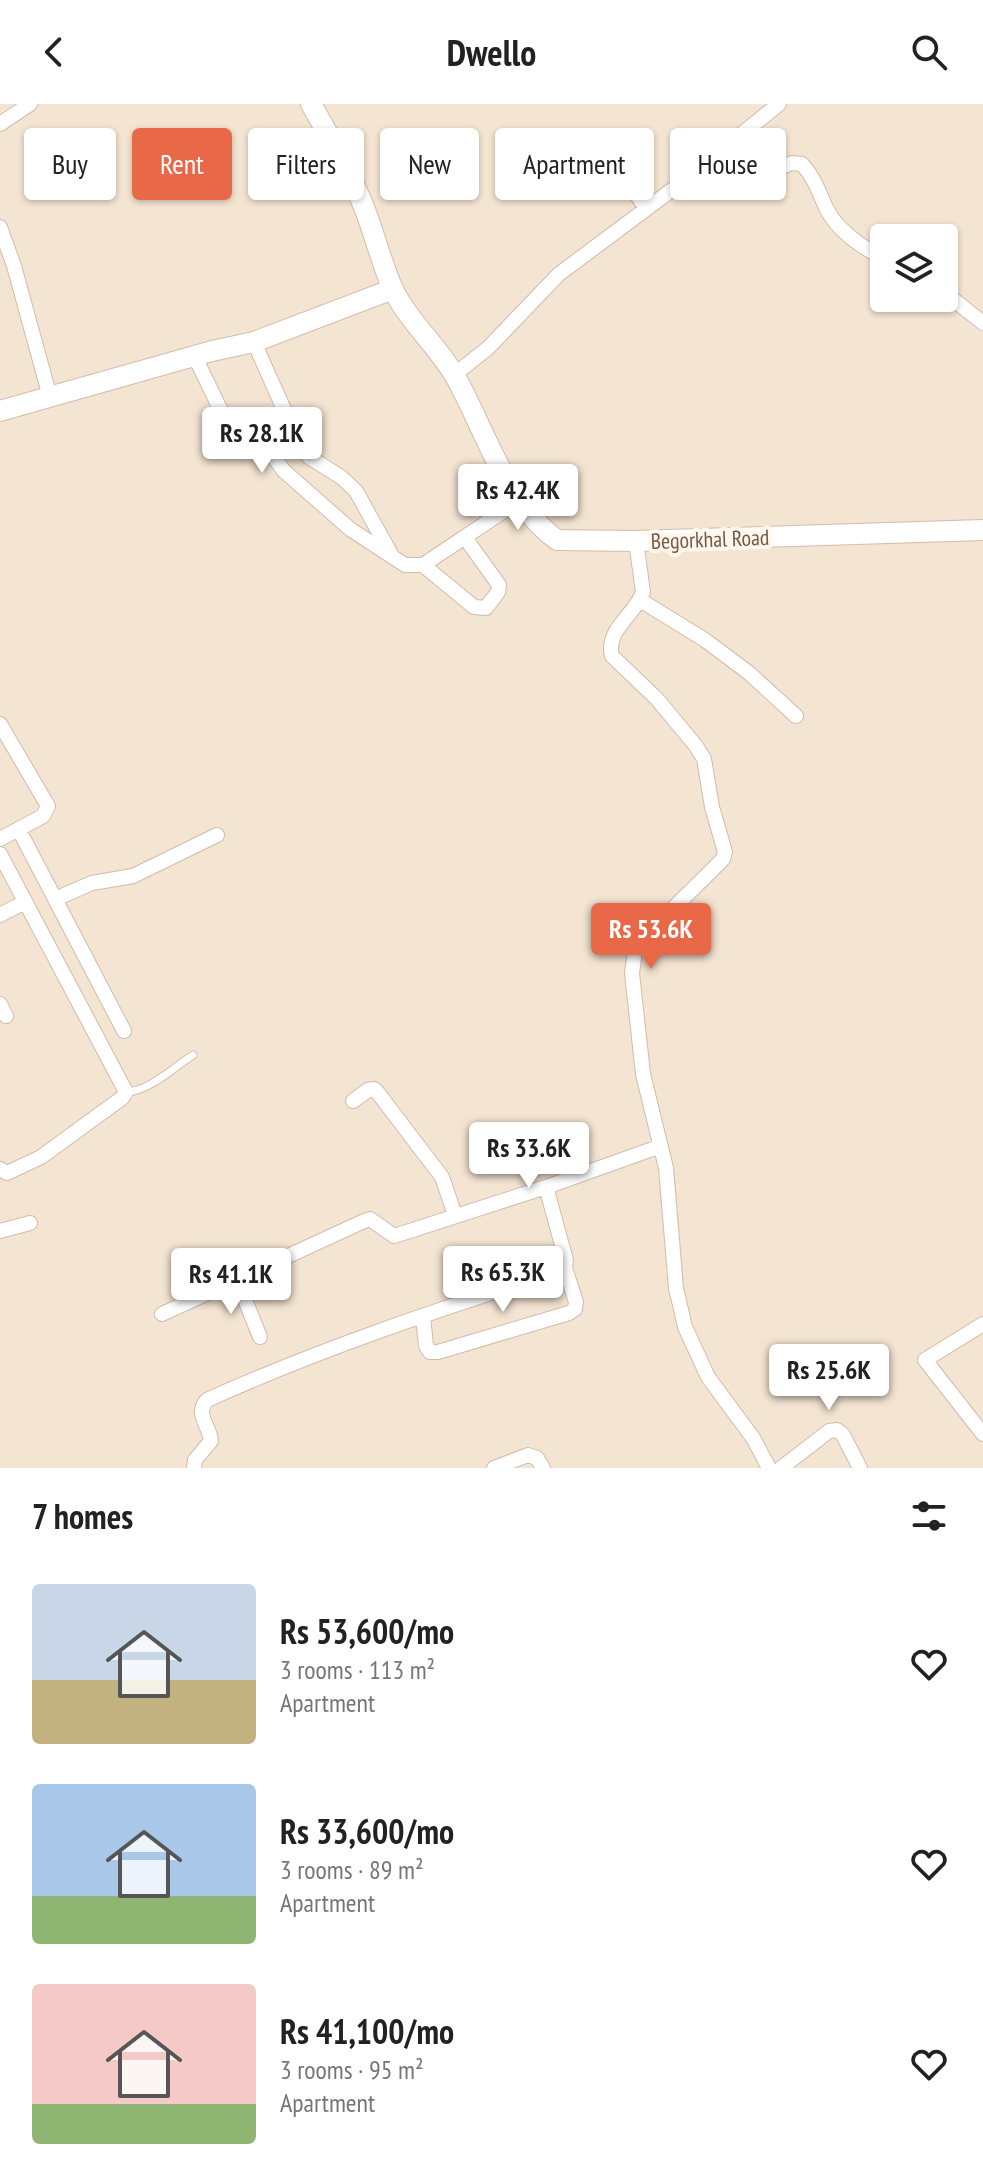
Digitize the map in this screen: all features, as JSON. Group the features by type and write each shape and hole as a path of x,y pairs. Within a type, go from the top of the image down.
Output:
{"street":[{"path":"0,124 30,104"},
{"name":"Begorkhal Road","path":"311,104 336,147 363,205 393,289 454,375 520,500 557,540 636,541 983,530"},
{"path":"750,128 779,104"},
{"path":"786,165 802,164 842,230 870,249"},
{"path":"454,375 488,348 559,274 670,190"},
{"path":"640,200 646,208"},
{"path":"0,227 3,246 50,397"},
{"path":"0,411 254,342 393,289"},
{"path":"958,303 983,323"},
{"path":"254,342 298,441 309,457 341,477 356,491 392,557"},
{"path":"195,357 228,423 247,423 251,426 284,471 350,529 405,565 423,565 520,500"},
{"path":"423,565 474,607 486,608 498,592 499,585 466,539"},
{"path":"636,541 644,583 640,600 613,636 612,656 657,699 704,759 712,807 725,845 723,859 636,945 632,973 638,1046 666,1168 676,1288 685,1327 708,1377 753,1438 769,1468"},
{"path":"640,600 705,640 749,673 796,716"},
{"path":"0,724 48,806 43,816 0,839"},
{"path":"19,830 124,1031"},
{"path":"55,899 92,883 133,876 217,835"},
{"path":"0,854 126,1092 41,1157 7,1173 0,1169"},
{"path":"0,915 25,902"},
{"path":"353,1101 368,1090 374,1089 378,1093 442,1177 455,1215"},
{"path":"162,1314 370,1219 394,1236 661,1146"},
{"path":"423,1316 426,1346 430,1352 438,1352 575,1309 576,1302 548,1194 549,1186"},
{"path":"0,1231 30,1223"},
{"path":"194,1468 195,1460 211,1441 200,1414 201,1406 207,1400 259,1377 423,1316 565,1268"},
{"path":"237,1280 260,1337"},
{"path":"983,1324 925,1360 983,1434"},
{"path":"781,1468 829,1431 837,1430 843,1435 860,1468"},
{"path":"494,1468 528,1455 537,1458 543,1468"}],"lane":[{"path":"126,1092 148,1084 193,1055"}],"shaded area":[{"path":"0,104 983,104 983,1468 0,1468"}]}
